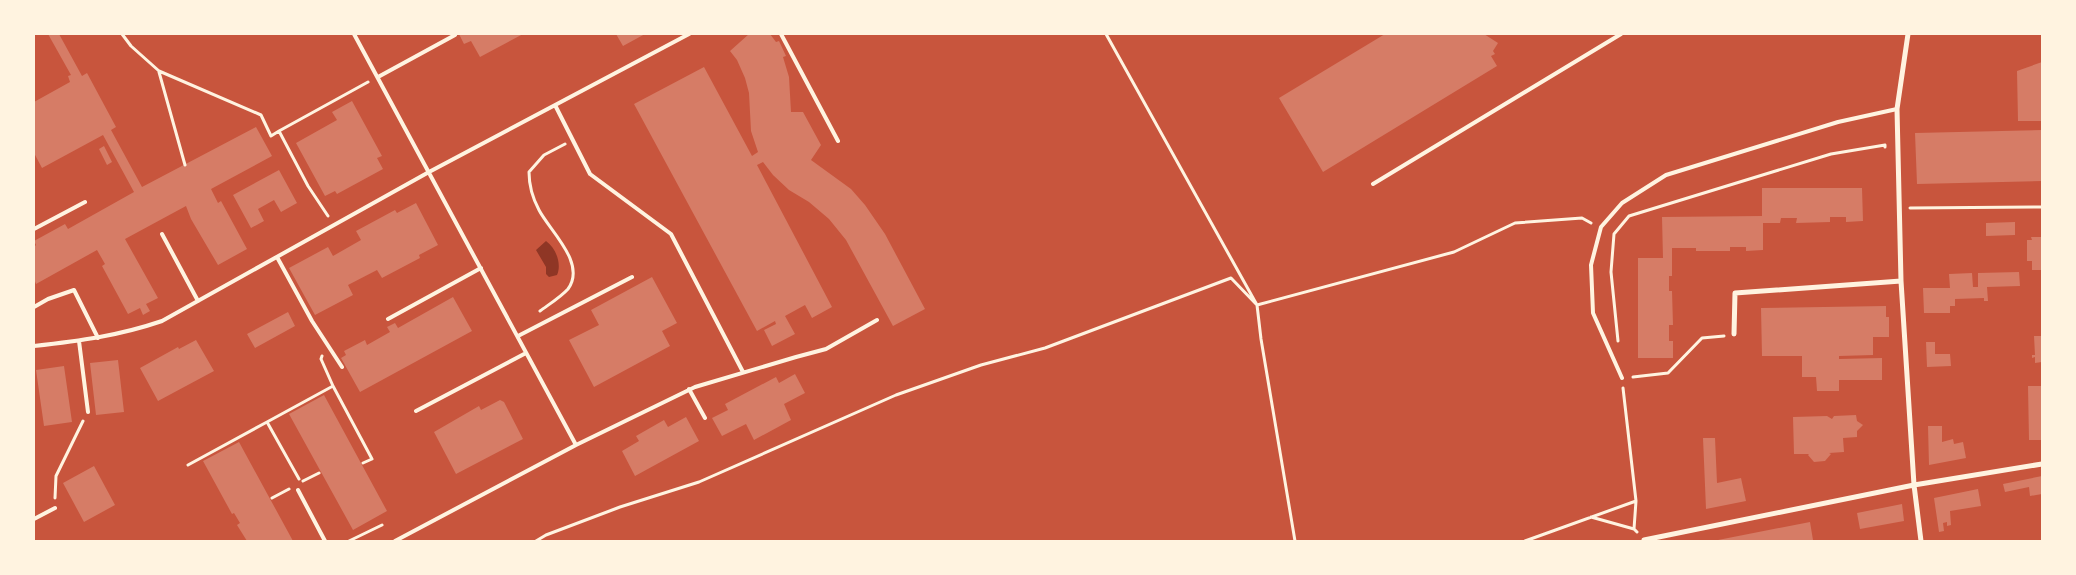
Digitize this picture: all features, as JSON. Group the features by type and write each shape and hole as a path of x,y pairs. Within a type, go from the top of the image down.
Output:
{"street":[{"path":"1908,34 1897,109 1901,281 1914,485 1921,541"},
{"path":"1734,334 1735,293 1901,281"},
{"path":"1644,540 1914,485 2042,464"}],"lane":[{"path":"354,34 576,445"},
{"path":"34,346 131,332 162,320 429,172 689,34"},
{"path":"781,34 838,141"},
{"path":"1373,184 1620,34"},
{"path":"378,77 455,35"},
{"path":"554,105 590,174 671,234 742,372"},
{"path":"1622,378 1593,313 1591,264 1601,227 1622,203 1666,175 1838,122 1897,109"},
{"path":"34,229 85,202"},
{"path":"162,234 198,300"},
{"path":"277,257 312,320 342,367"},
{"path":"388,319 481,268"},
{"path":"518,336 632,277"},
{"path":"34,307 48,299 74,290 98,338"},
{"path":"395,541 576,445 689,389 826,349 877,320"},
{"path":"79,341 88,412"},
{"path":"416,410 526,353"},
{"path":"689,389 705,418"},
{"path":"298,490 325,541"},
{"path":"34,519 55,508"}],"path":[{"path":"122,34 130,46 159,71 261,115 271,136 378,77"},
{"path":"1106,34 1257,305 1295,541"},
{"path":"159,71 185,164"},
{"path":"278,131 308,186 334,225"},
{"path":"537,326 539,311 568,289 573,276 571,262 562,241 540,212 532,196 529,172 544,155 572,141"},
{"path":"1618,344 1611,272 1614,234 1629,216 1831,154 1885,145 1885,154"},
{"path":"1900,208 2042,207"},
{"path":"1257,305 1454,252 1515,223 1582,218 1614,234"},
{"path":"536,541 546,535 620,507 699,482 896,395 981,365 1044,348 1231,278 1257,305"},
{"path":"1634,529 1636,501 1622,378 1668,373 1702,338 1734,334"},
{"path":"326,343 321,359 333,386 372,459 364,463"},
{"path":"188,466 333,386"},
{"path":"55,508 56,476 88,412"},
{"path":"267,422 301,482"},
{"path":"272,498 289,489"},
{"path":"1525,541 1636,501"},
{"path":"1591,517 1634,529 1644,540"},
{"path":"349,541 382,525"},
{"path":"546,535 546,541"}],"shaded area":[{"path":"546,241 555,252 559,266 557,275 549,277 546,274 546,267 536,250"}],"building":[{"path":"48,34 59,34 82,76 87,73 116,127 111,130 142,187 256,127 272,156 211,189 218,203 221,201 247,249 218,265 191,219 186,206 125,239 158,298 146,304 150,311 143,315 140,308 128,314 102,266 105,264 97,250 36,284 34,279 34,247 36,245 34,241 65,224 68,229 134,192 103,135 42,168 34,153 34,102 70,82 68,76 71,75"},
{"path":"459,34 523,34 480,57 471,41 464,44"},
{"path":"616,34 645,34 623,46"},
{"path":"749,34 770,34 776,42 779,41 786,56 783,57 789,77 791,112 803,112 821,145 811,160 851,189 865,205 885,234 925,309 893,326 846,240 829,219 809,202 789,190 773,175 763,162 757,165 832,307 812,318 805,305 785,316 795,334 772,346 764,330 776,324 775,321 757,331 634,104 704,67 752,156 758,152 751,131 749,93 737,60 730,51"},
{"path":"1385,34 1484,34 1498,43 1493,51 1495,54 1491,56 1497,66 1323,172 1279,98"},
{"path":"2042,62 2042,121 2018,121 2017,71"},
{"path":"352,101 382,156 377,158 383,169 337,194 335,191 325,196 296,143 337,120 332,112"},
{"path":"2042,130 2042,181 1917,184 1915,133"},
{"path":"104,146 112,162 107,165 99,149"},
{"path":"279,170 297,203 281,212 274,200 258,209 264,221 251,228 233,195"},
{"path":"1762,188 1862,188 1863,221 1846,222 1846,217 1830,217 1830,222 1796,223 1797,218 1781,218 1780,223 1763,223 1763,250 1746,251 1746,247 1730,247 1730,251 1696,251 1696,248 1672,248 1672,276 1669,276 1669,291 1672,291 1673,325 1669,325 1669,341 1673,341 1673,358 1638,358 1638,258 1663,258 1662,217 1762,216"},
{"path":"416,203 438,245 419,255 420,258 382,278 377,270 348,285 353,295 315,315 289,268 328,247 333,256 361,240 356,231 395,210 397,213"},
{"path":"2015,222 2015,235 1986,236 1986,223"},
{"path":"2031,237 2042,237 2042,270 2032,270 2032,261 2027,261 2027,240 2032,240"},
{"path":"2019,272 2020,286 1987,287 1988,301 1984,301 1984,298 1955,299 1955,306 1950,306 1950,313 1924,313 1923,288 1950,288 1949,274 1972,273 1973,287 1978,287 1978,273"},
{"path":"652,277 677,323 662,331 670,346 594,387 569,340 599,325 591,310"},
{"path":"453,297 472,331 360,392 341,358 346,355 344,351 365,340 367,345 390,332 387,327 395,323 398,328"},
{"path":"1886,306 1886,317 1889,317 1889,337 1873,337 1873,355 1839,356 1839,359 1882,358 1882,380 1839,380 1839,391 1817,391 1816,377 1802,377 1802,356 1762,356 1761,308"},
{"path":"288,312 295,326 255,348 247,334"},
{"path":"2034,336 2042,336 2042,362 2035,363 2035,357 2032,358 2032,355 2035,355"},
{"path":"196,340 214,371 158,401 140,368 178,347 179,349"},
{"path":"1926,342 1935,342 1935,354 1950,354 1951,366 1927,367"},
{"path":"118,360 124,412 96,415 90,363"},
{"path":"64,366 72,422 44,426 36,370"},
{"path":"795,374 805,393 784,404 791,420 754,440 746,424 722,436 712,418 728,410 725,404 776,377 779,383"},
{"path":"2028,386 2042,386 2042,440 2029,440"},
{"path":"324,395 387,511 353,530 289,414"},
{"path":"500,400 504,402 523,439 456,474 434,432 479,406 481,410"},
{"path":"1856,415 1857,421 1863,425 1857,431 1857,437 1843,438 1844,452 1829,453 1831,454 1825,461 1814,462 1809,454 1794,454 1793,417 1827,416 1832,419 1834,416"},
{"path":"686,417 699,441 635,476 622,451 639,441 636,436 664,420 668,427"},
{"path":"1928,426 1942,426 1942,442 1953,439 1954,444 1963,442 1966,458 1929,465"},
{"path":"1703,438 1715,438 1717,483 1741,478 1746,501 1706,509"},
{"path":"239,442 293,541 247,541 237,525 240,523 234,513 232,514 203,461"},
{"path":"94,466 115,505 84,522 63,483"},
{"path":"2042,476 2042,494 2030,496 2029,487 2005,492 2003,484"},
{"path":"1978,489 1981,506 1950,511 1951,525 1947,526 1947,522 1943,523 1944,531 1939,532 1934,498"},
{"path":"1902,504 1904,521 1860,529 1857,513"},
{"path":"1810,522 1813,540 1718,541 1718,540"}]}
